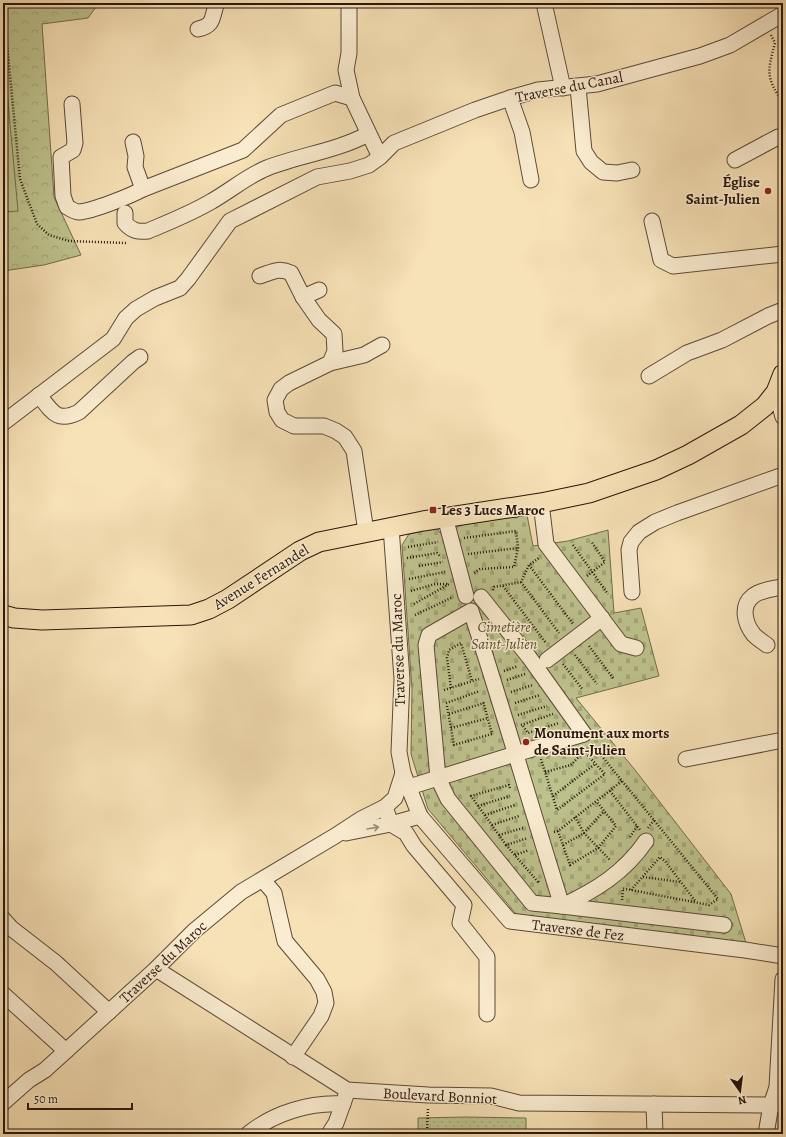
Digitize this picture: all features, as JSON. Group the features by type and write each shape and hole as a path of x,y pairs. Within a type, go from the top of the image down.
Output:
{"main road":[{"name":"Avenue Fernandel","path":"3,614 14,618 42,620 191,615 209,609 300,551 319,542 445,517 541,503 589,493 656,470 688,455 741,425 765,406 776,392 783,374"}],"street":[{"path":"198,29 207,27 212,21 217,3"},
{"path":"349,3 349,53 346,70 352,98 380,158"},
{"path":"544,3 570,87 584,151 591,162 603,172 617,173 632,170"},
{"name":"Traverse du Canal","path":"3,423 113,339 126,318 136,308 155,298 180,288 230,221 317,177 350,171 369,165 380,158 394,143 475,110 538,90 597,84 700,56 730,45 783,14"},
{"path":"72,104 75,143 72,150 61,157 63,196 67,207 77,212 134,194 143,189 243,150 281,115 335,93 352,98"},
{"path":"510,98 522,132 531,180"},
{"path":"125,213 125,223 131,230 140,232 148,231 211,202 244,180 266,169 303,156 355,141 368,134"},
{"path":"735,160 778,137 783,136"},
{"path":"133,142 136,156 135,167 143,189"},
{"path":"652,221 661,260 673,266 783,254"},
{"path":"260,276 275,270 283,269 291,273 303,297 319,320 334,334 335,351 330,362"},
{"path":"303,297 319,290"},
{"path":"648,376 687,353 722,340 768,316 783,310"},
{"path":"366,532 354,452 345,437 324,426 294,426 282,420 277,412 276,400 281,389 289,383 330,362 364,355 382,345"},
{"path":"39,395 51,411 59,416 65,417 72,415 79,412 140,357"},
{"path":"776,392 783,418"},
{"path":"632,592 629,550 631,542 639,532 655,522 677,513 783,475"},
{"path":"541,503 546,544 621,644 636,648"},
{"path":"445,517 451,539 449,559 460,585"},
{"name":"Traverse du Maroc","path":"335,836 420,816 406,780 399,752 402,679 391,527"},
{"path":"767,645 754,634 747,622 744,615 746,604 753,596 783,587"},
{"path":"406,780 438,778 584,734 486,594"},
{"path":"562,906 492,675 471,611 429,636 426,645 438,778 448,799 532,903 724,925"},
{"path":"551,657 602,618"},
{"path":"686,759 783,740"},
{"name":"Traverse du Maroc","path":"3,1102 29,1080 45,1070 156,969 194,931 241,892 361,819 385,807 395,798 406,780"},
{"path":"385,807 391,824 406,833 414,846 464,905 460,923 487,957 487,1014"},
{"name":"Traverse de Fez","path":"420,816 510,921 783,956"},
{"path":"562,906 603,885 620,871 636,856 646,835"},
{"path":"263,880 274,893 285,941 317,979 324,992 326,1004 321,1016 293,1056"},
{"path":"3,919 56,963 109,1012"},
{"name":"Boulevard Bonniot","path":"156,969 293,1056 345,1097 428,1095 491,1096 519,1103 777,1105"},
{"path":"766,1134 777,1105 783,979"},
{"path":"3,994 66,1051"},
{"path":"248,1134 276,1116 301,1108 332,1104 345,1097"},
{"path":"329,1134 336,1123 345,1097"},
{"path":"654,1104 655,1134"}],"path":[{"path":"768,30 775,43 769,66 769,76 772,87 783,103"},
{"path":"408,547 451,539 516,531 518,548 514,567 480,569 460,585 414,604"},
{"path":"576,584 605,562 591,541"},
{"path":"573,545 608,594"},
{"path":"419,566 449,559 518,548"},
{"path":"486,594 494,587 521,582 529,565 550,549"},
{"path":"407,558 437,553 443,558 449,559"},
{"path":"446,572 449,559"},
{"path":"529,565 613,678"},
{"path":"446,572 460,585"},
{"path":"409,578 446,572"},
{"path":"411,591 436,584 460,585"},
{"path":"415,615 454,597 460,585"},
{"path":"503,586 551,657 583,690"},
{"path":"451,688 447,658 449,650 461,644 472,681"},
{"path":"518,666 549,705 518,715"},
{"path":"507,680 525,674"},
{"path":"444,690 454,745 492,734 477,680"},
{"path":"511,692 534,685"},
{"path":"446,703 480,691"},
{"path":"514,703 541,694"},
{"path":"449,714 484,703"},
{"path":"521,725 556,713 552,709"},
{"path":"451,728 488,718"},
{"path":"528,733 563,722 559,718"},
{"path":"538,748 557,810 605,774 573,738"},
{"path":"546,772 571,765 584,751"},
{"path":"553,796 595,764"},
{"path":"610,791 637,826 646,835 654,820"},
{"path":"478,806 510,796"},
{"path":"558,831 570,865 598,848 616,826 596,802"},
{"path":"485,815 515,805"},
{"path":"563,845 584,833 604,811"},
{"path":"492,825 519,816"},
{"path":"575,818 584,833 620,871"},
{"path":"628,838 637,826"},
{"path":"499,835 523,828"},
{"path":"526,839 531,857"},
{"path":"506,845 539,883 537,876"},
{"path":"515,856 530,850"},
{"path":"604,864 614,855"},
{"path":"631,890 660,857 665,861 696,903"},
{"path":"643,876 681,882"},
{"path":"427,1134 428,1095"}],"green space":[{"path":"3,3 99,3 88,18 42,24 54,197 81,255 44,265 3,271"},
{"path":"3,47 18,211 3,212"},
{"name":"Cimetière Saint-Julien","path":"527,515 533,546 568,541 608,530 614,613 641,608 659,676 576,698 635,770 731,894 746,943 517,915 428,809 411,754 412,689 402,545 409,534 437,528 440,533 443,534 456,531 458,525"},
{"path":"418,1118 526,1118 526,1134 418,1134"}],"place":[{"name":"Église Saint-Julien","path":"768,191"},
{"name":"Les 3 Lucs Maroc","path":"433,510"},
{"name":"Monument aux morts de Saint-Julien","path":"526,742"}]}
